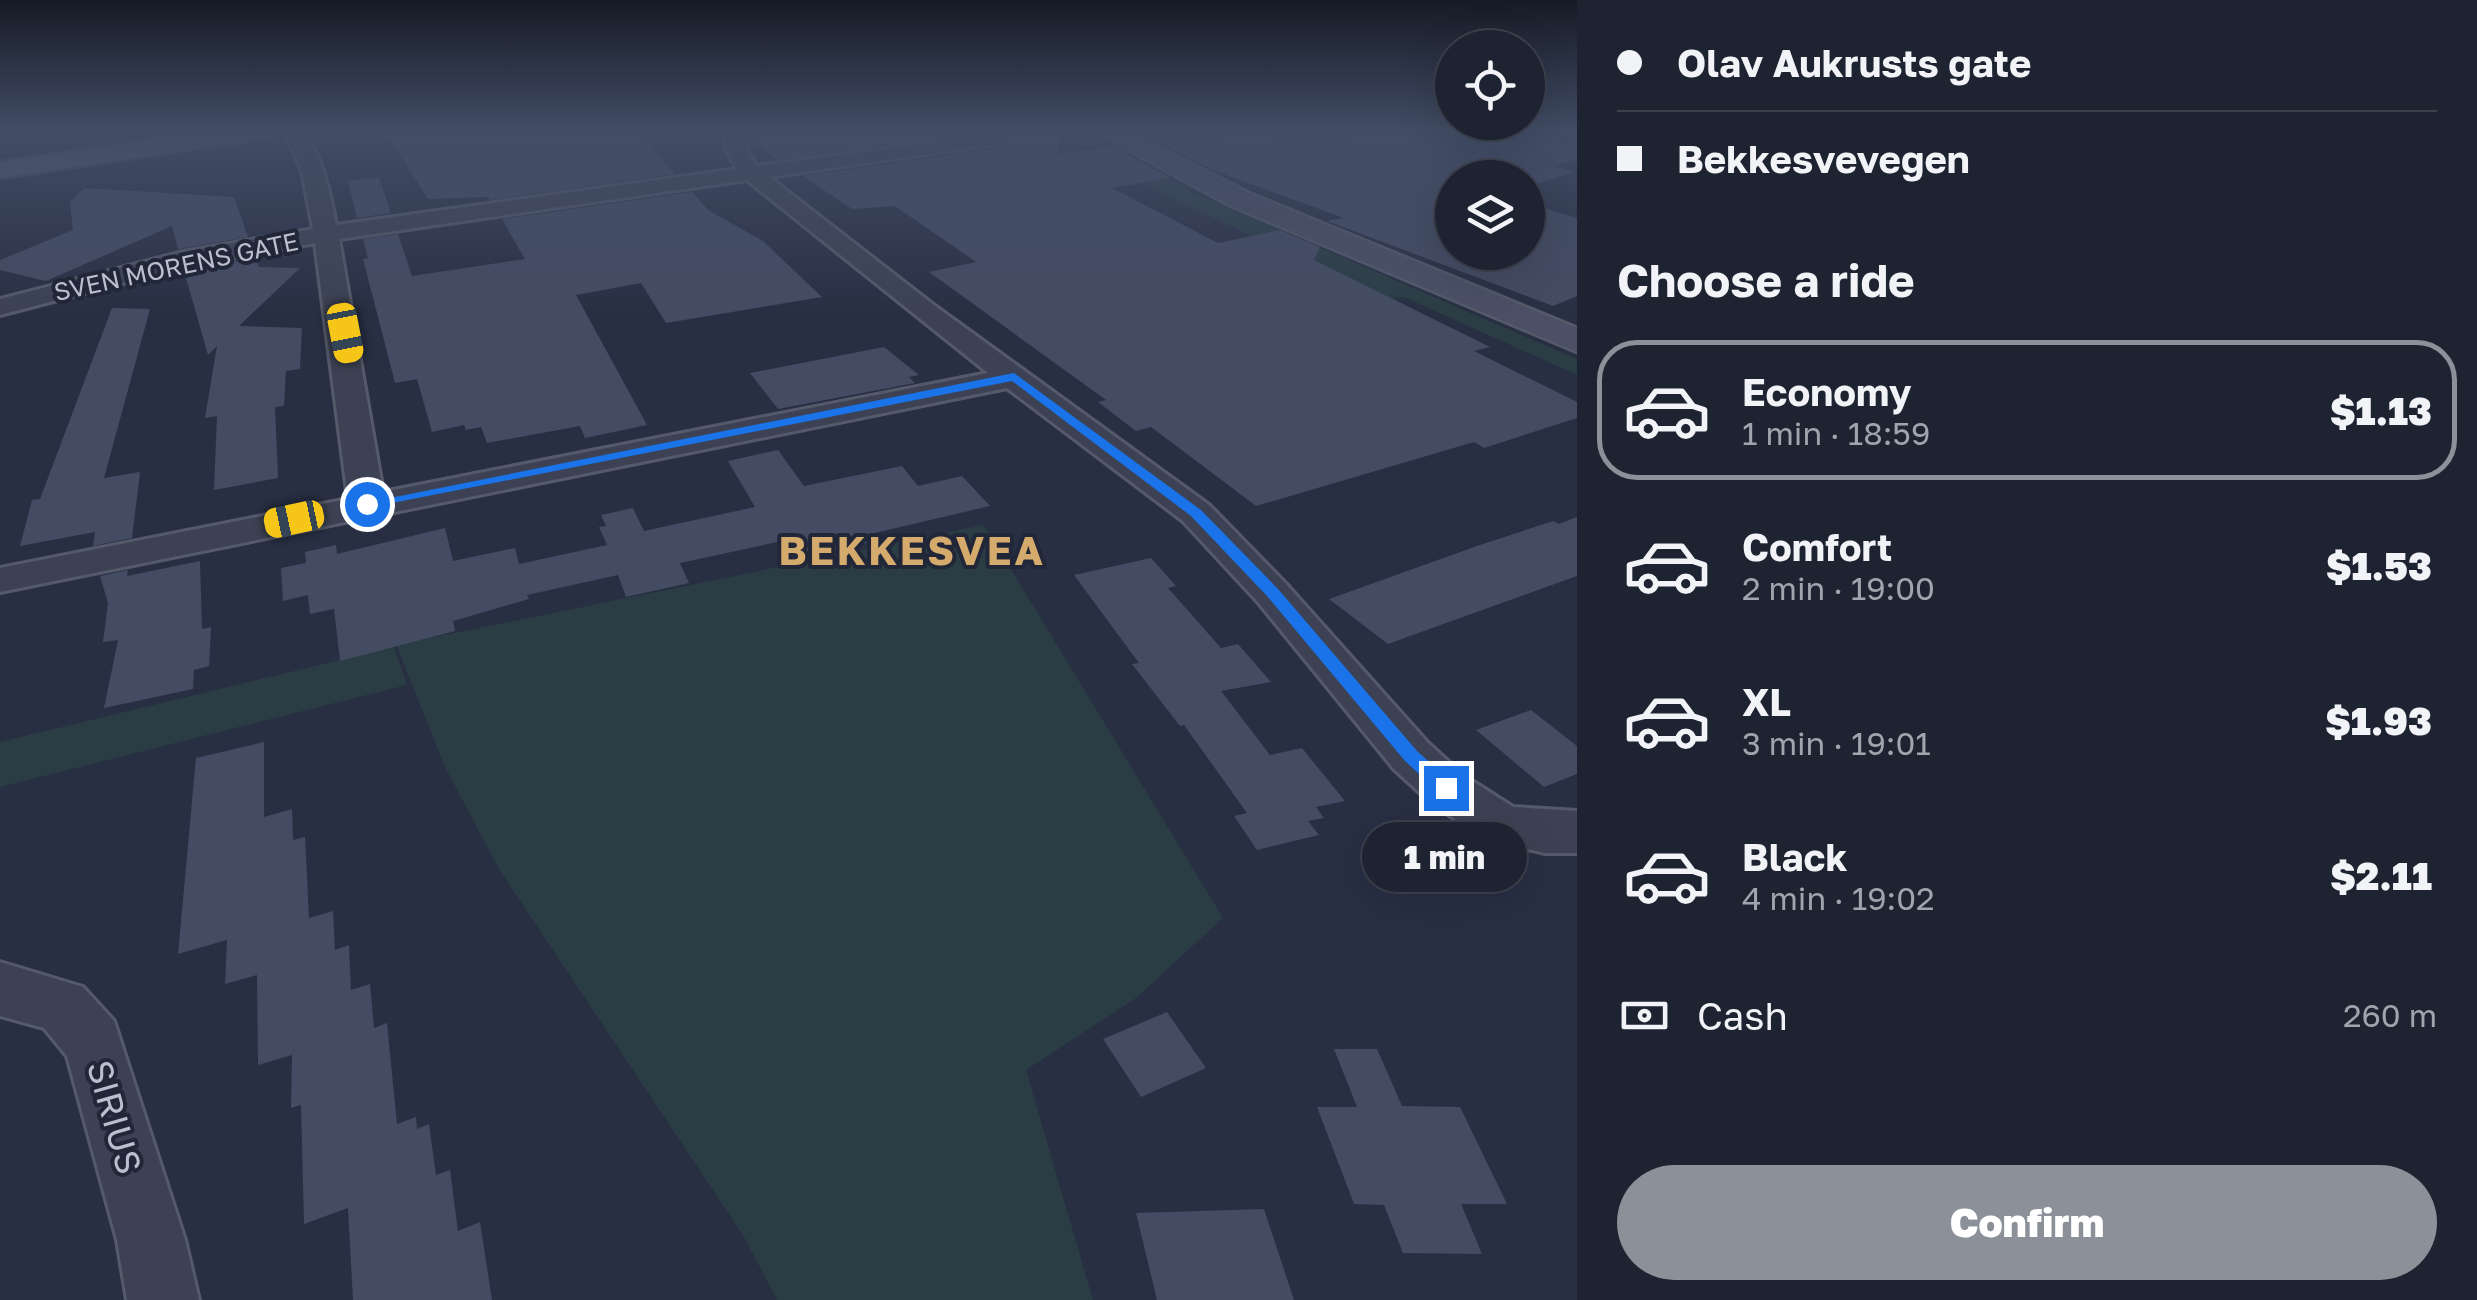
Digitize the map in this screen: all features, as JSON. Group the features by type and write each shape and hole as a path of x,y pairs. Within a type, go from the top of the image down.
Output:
{"main road":[{"path":"1223,191 1577,341"}],"street":[{"path":"317,191 351,366 367,504"},
{"name":"SVEN MORENS GATE","path":"0,307 183,260 326,234 628,191"},
{"path":"773,191 925,312 1196,513 1272,592 1411,756 1446,788 1502,824 1545,832 1577,832"},
{"path":"0,580 1014,377"},
{"name":"SIRIUS","path":"0,989 62,1006 93,1041 151,1240 163,1300"}],"shaded area":[{"path":"1159,191 1188,191 1577,359 1577,375 1404,297 1391,298"},
{"path":"984,525 1223,918 1136,998 1026,1070 1093,1300 777,1300 743,1235 499,869 446,769 396,645"},
{"path":"394,647 407,685 0,787 0,742"}],"building":[{"path":"81,191 234,197 248,237 178,249 172,226 46,281 0,270 0,260 73,230 70,202"},
{"path":"350,191 384,191 391,213 357,218"},
{"path":"423,191 556,191 490,200 428,199"},
{"path":"825,191 1117,191 1218,243 1280,230 1320,247 1314,260 1490,347 1474,351 1577,402 1577,418 1484,448 1474,442 1256,506 1151,427 1136,431 1098,402 1106,400 929,272 976,262 895,206 852,209"},
{"path":"1269,191 1435,191 1435,262 1327,221 1344,218"},
{"path":"692,192 708,210 763,241 822,297 666,323 641,283 576,295 647,425 585,438 580,426 487,443 481,427 466,430 464,425 432,432 417,379 395,383 363,259 368,258 363,239 398,234 412,276 525,259 502,219"},
{"path":"1545,208 1577,218 1577,296 1553,306 1457,270 1545,270"},
{"path":"255,258 259,267 300,268 239,326 302,328 300,369 286,371 284,406 275,407 278,478 214,490 217,416 205,418 217,346 208,355 184,271"},
{"path":"112,308 150,309 104,478 140,472 132,538 93,546 95,532 20,546 32,500 40,499"},
{"path":"884,347 919,375 909,377 915,383 778,409 750,373"},
{"path":"778,450 804,486 902,466 918,486 962,476 990,506 862,536 867,543 809,557 796,538 680,563 689,583 626,597 618,575 527,595 529,599 453,621 455,631 340,661 334,609 310,614 308,595 283,601 281,568 306,563 305,552 336,545 337,554 445,528 453,561 515,548 519,564 607,545 599,527 606,526 601,515 633,508 644,531 755,507 728,461"},
{"path":"1577,517 1577,576 1388,644 1329,599 1477,546"},
{"path":"1151,558 1176,586 1168,588 1221,648 1238,644 1271,682 1221,691 1270,755 1302,748 1345,801 1316,807 1324,818 1308,821 1319,835 1257,850 1234,816 1247,813 1184,725 1180,726 1132,664 1139,663 1074,575"},
{"path":"200,561 202,629 211,627 209,666 194,670 193,689 104,708 118,640 103,642 108,603 100,576 128,570 127,576"},
{"path":"1531,710 1577,746 1577,774 1544,787 1476,730"},
{"path":"264,742 264,817 292,809 293,840 305,837 309,918 333,911 335,950 349,945 351,990 370,984 374,1028 387,1023 397,1124 416,1117 417,1129 429,1124 436,1175 450,1170 458,1231 480,1222 492,1300 353,1300 348,1208 304,1224 301,1105 291,1108 292,1055 258,1065 257,975 225,984 227,940 178,954 196,758"},
{"path":"1167,1012 1206,1068 1141,1097 1103,1039"},
{"path":"1334,1049 1377,1049 1402,1106 1460,1107 1507,1204 1461,1204 1482,1254 1403,1253 1384,1205 1354,1204 1317,1107 1357,1107"},
{"path":"1264,1209 1294,1300 1157,1300 1136,1213"}],"district":[{"name":"BEKKESVEA","path":"912,550"}],"route":[{"path":"367,504 1014,377 1196,513 1272,592 1411,756 1446,788"}]}
